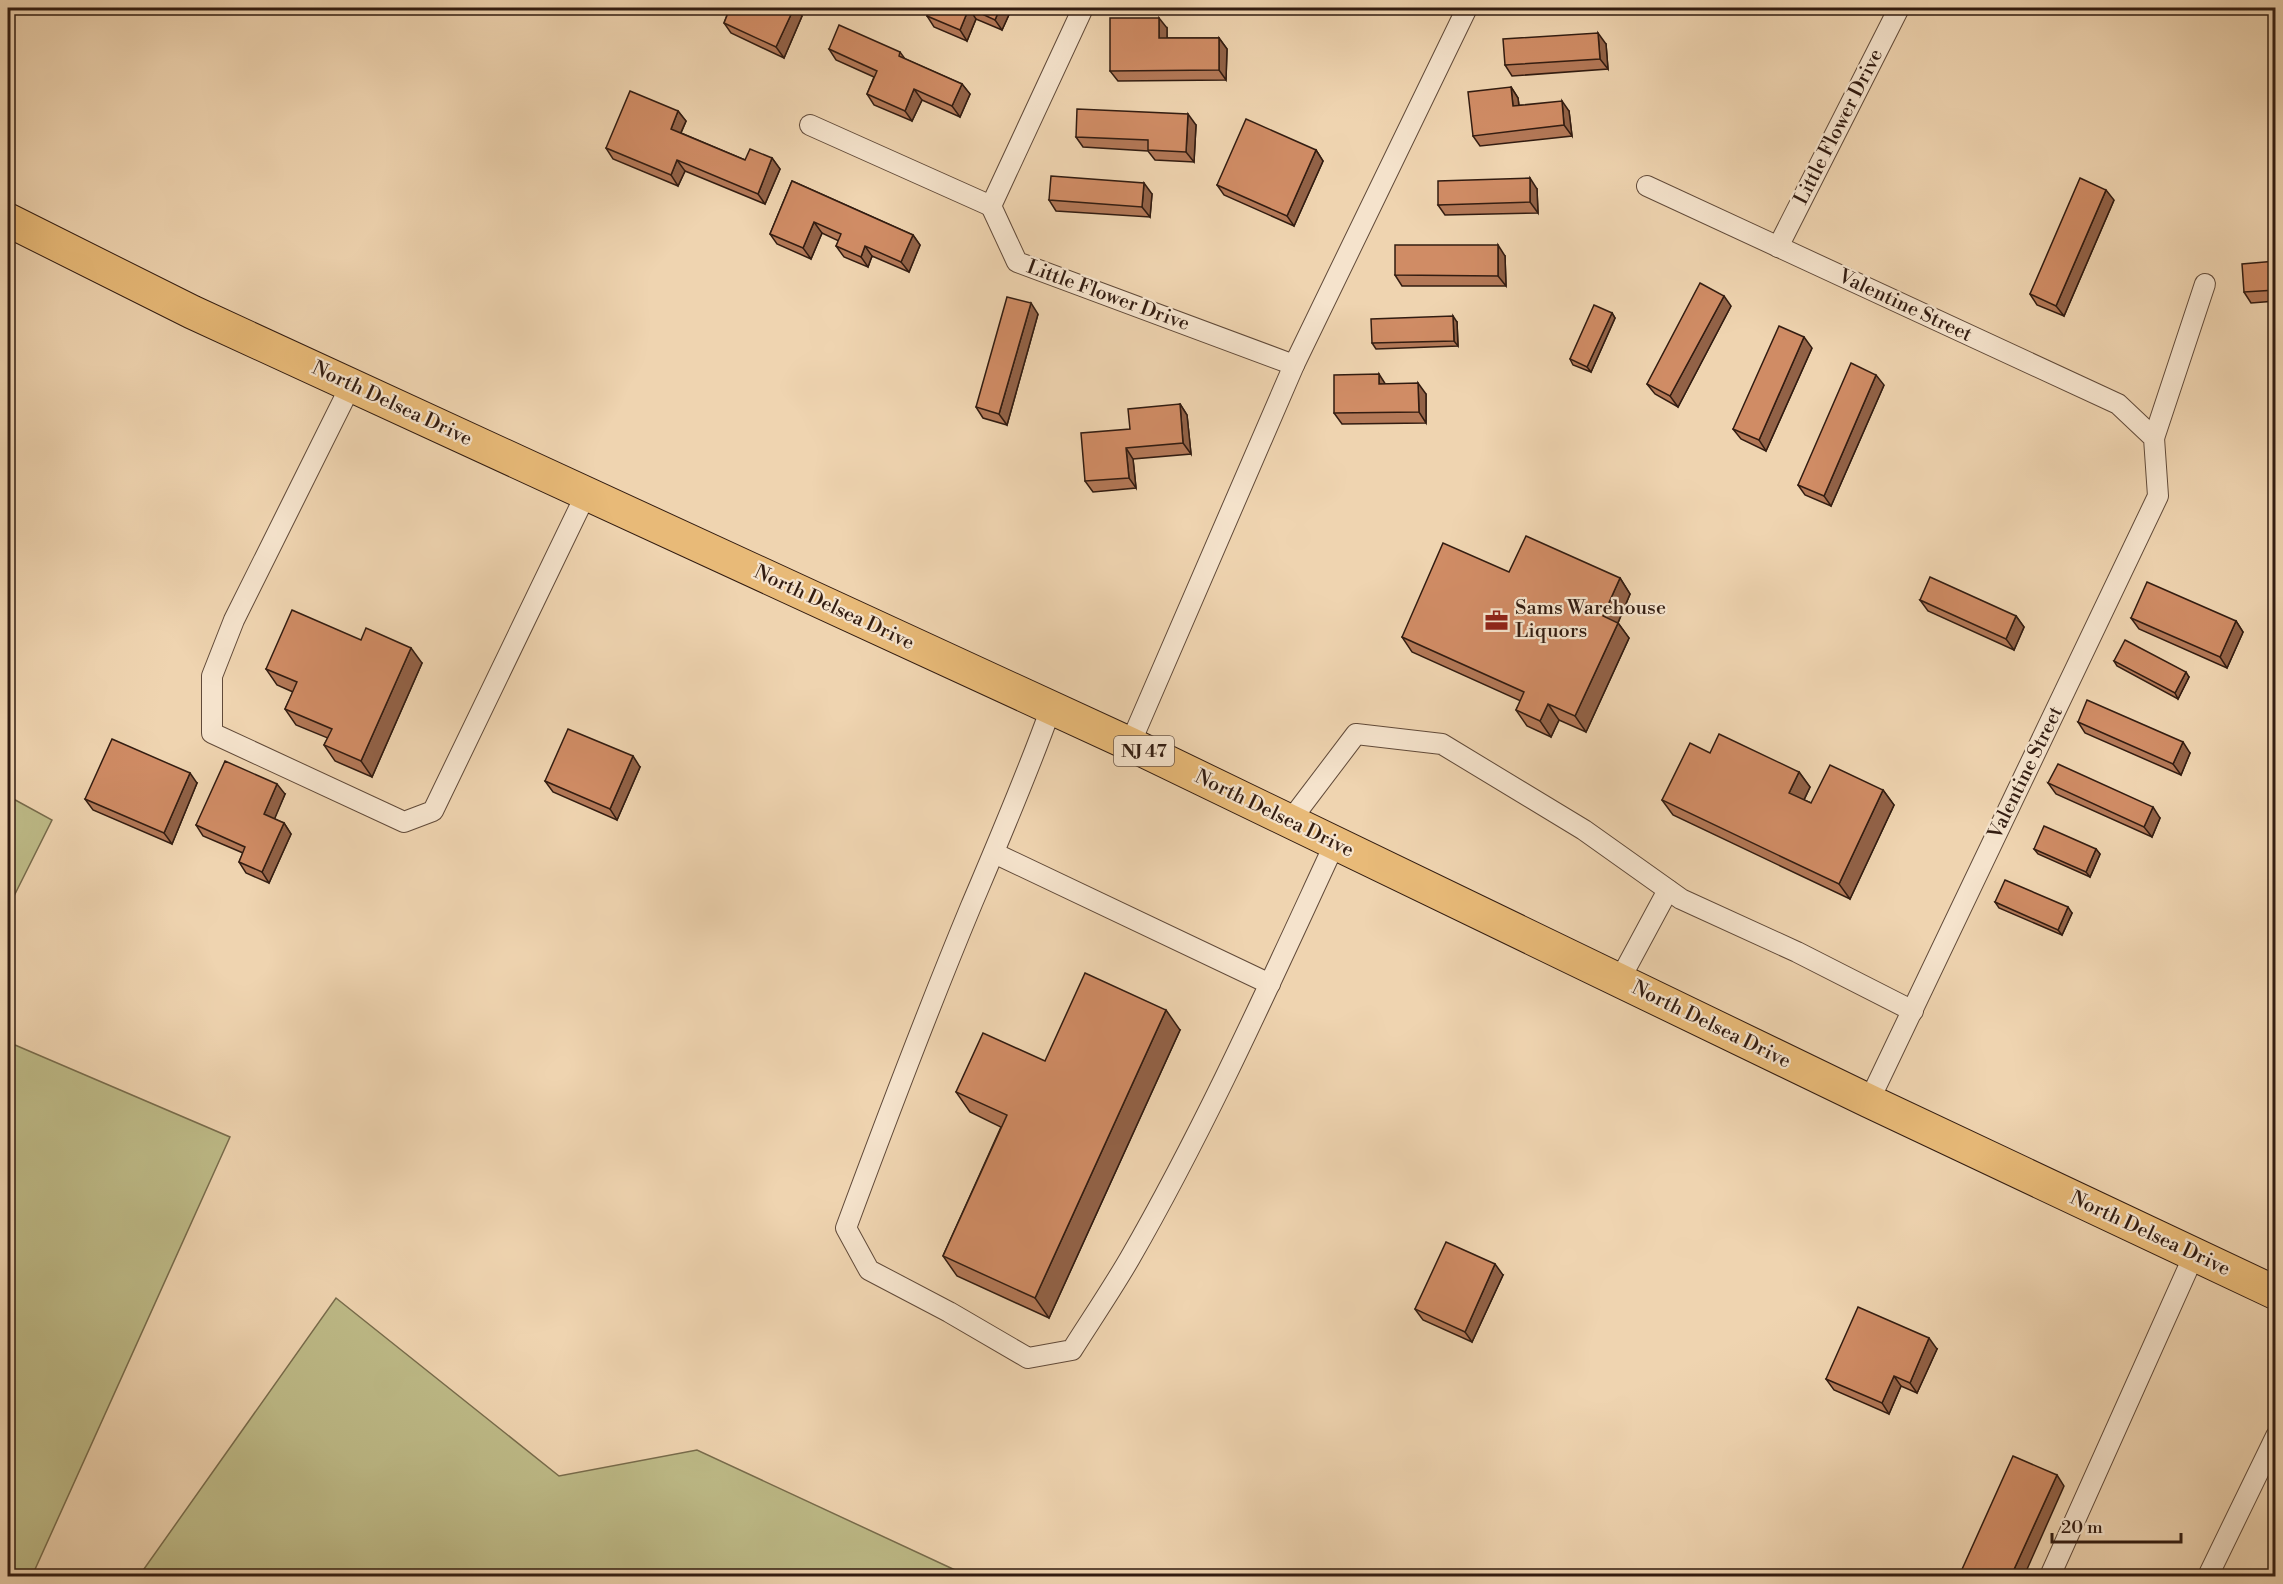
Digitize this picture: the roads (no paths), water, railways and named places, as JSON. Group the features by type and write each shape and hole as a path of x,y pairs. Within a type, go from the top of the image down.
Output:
{"main road":[{"name":"North Delsea Drive","path":"8,220 192,312 1130,744 1869,1101 2276,1293"}],"lane":[{"path":"810,125 991,206 1083,8"},
{"path":"1130,744 1294,365 1467,8"},
{"name":"Little Flower Drive","path":"1778,247 1899,8"},
{"name":"Valentine Street","path":"1647,186 2118,405 2154,438"},
{"name":"Little Flower Drive","path":"991,206 1017,262 1294,365"},
{"name":"Valentine Street","path":"1869,1101 2158,496 2154,438 2205,284"},
{"path":"351,385 234,620 212,676 212,733 404,822 433,811 586,494"},
{"path":"1051,708 1022,788 899,1083 846,1228 869,1270 949,1312 1028,1358 1072,1350 1130,1259 1190,1146 1270,984 1335,843"},
{"path":"1290,821 1356,734 1442,744 1584,830 1681,900 1797,952 1913,1011"},
{"path":"994,853 1270,984"},
{"path":"1619,981 1668,890"},
{"path":"2050,1576 2194,1255"},
{"path":"2208,1576 2276,1436"}],"place":[{"name":"Sams Warehouse Liquors","path":"1497,620"}]}
